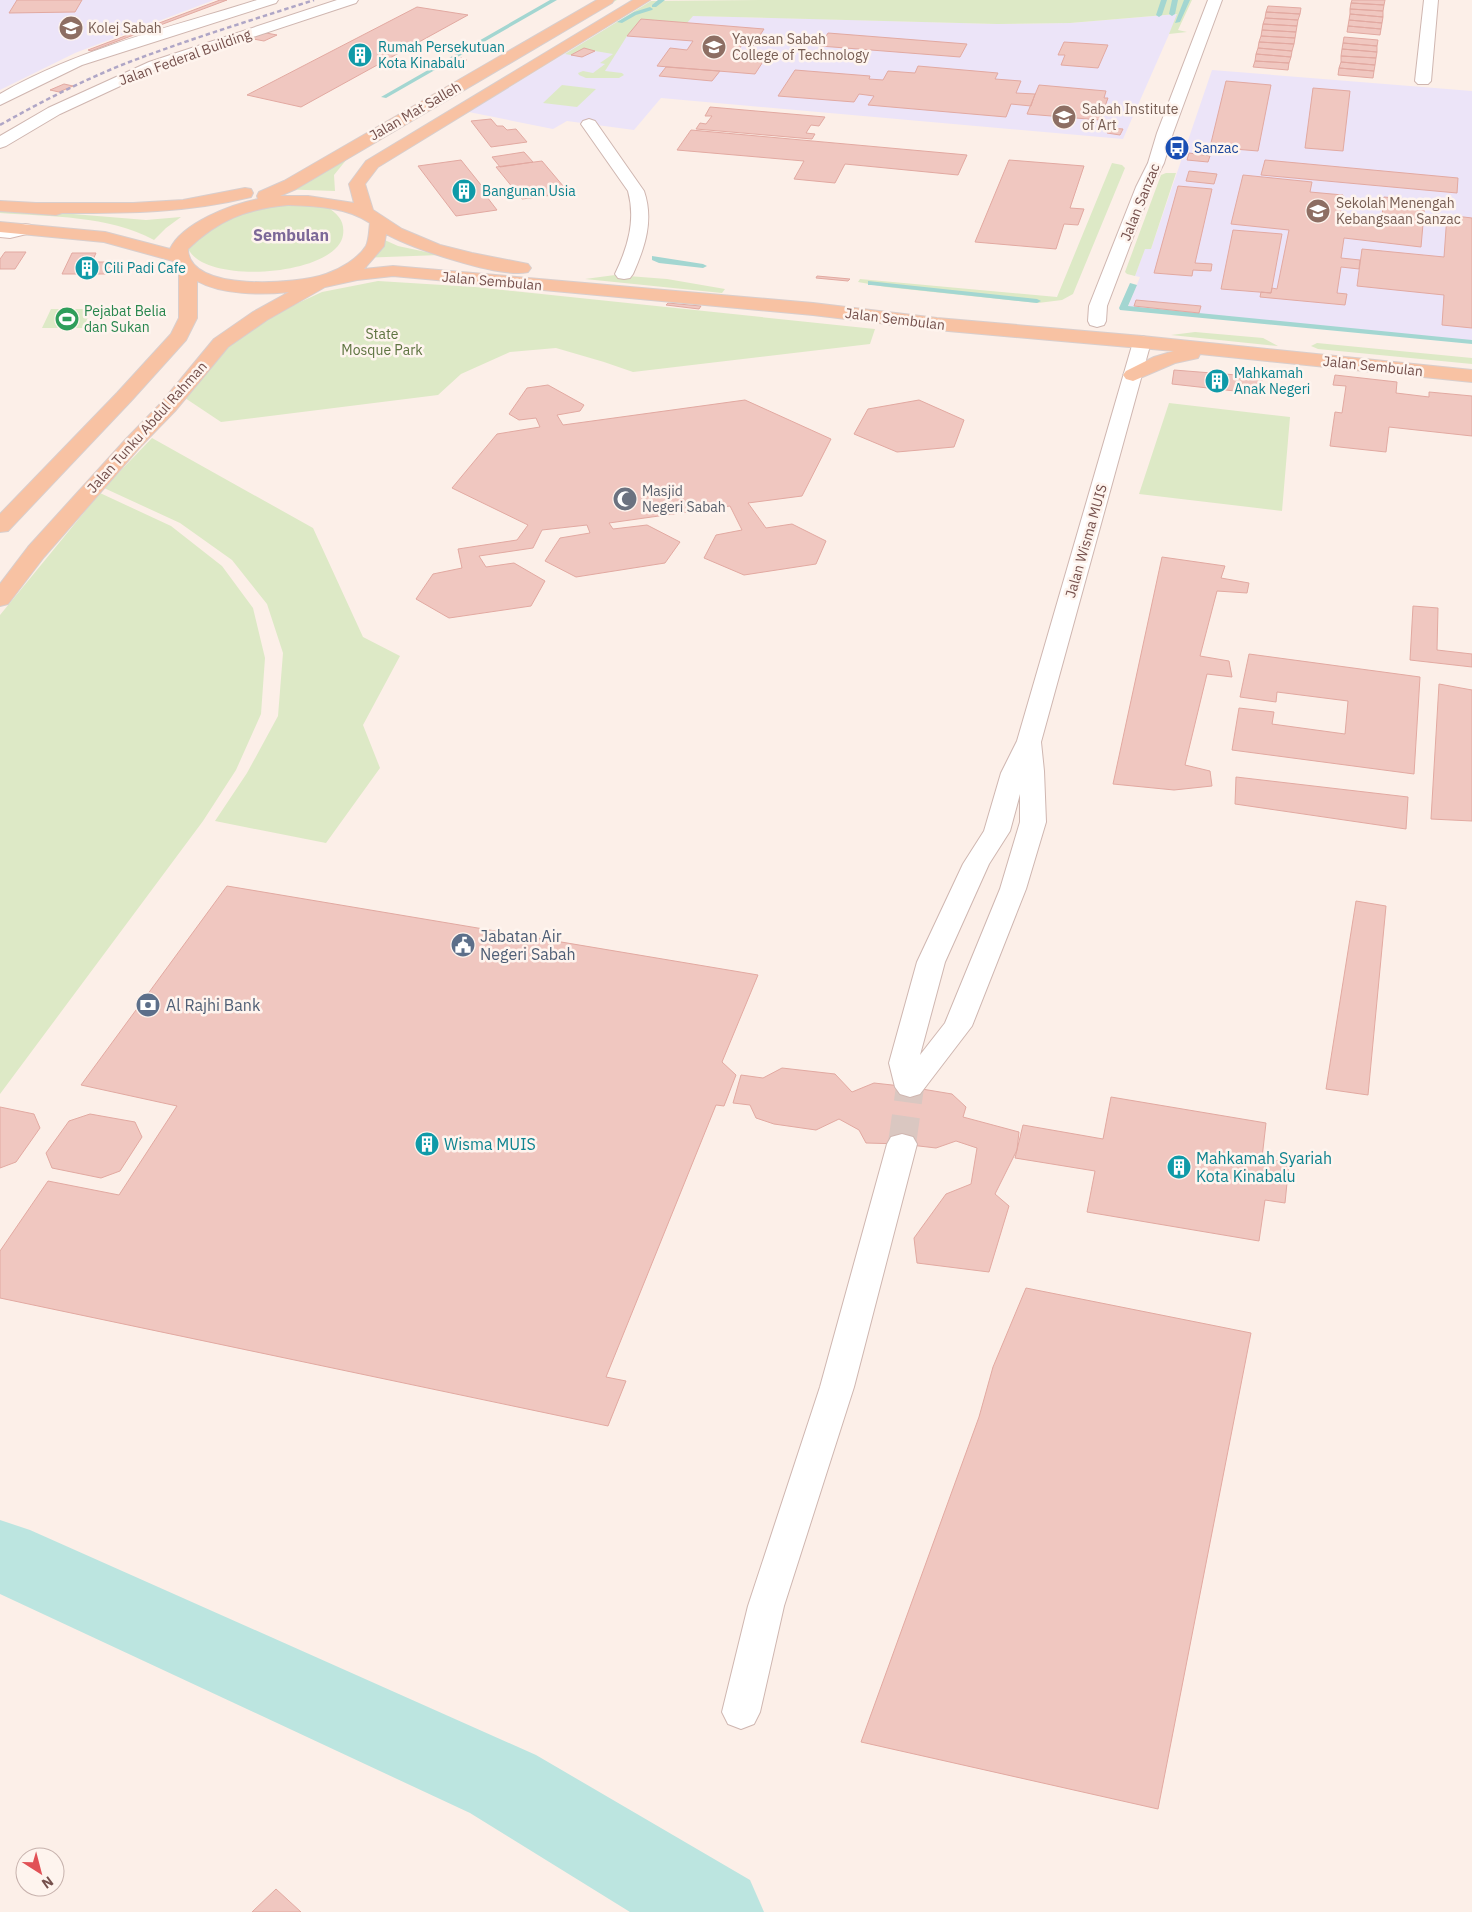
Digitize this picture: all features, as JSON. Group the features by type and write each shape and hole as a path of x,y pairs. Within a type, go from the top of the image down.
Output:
{"main road":[{"name":"Jalan Mat Salleh","path":"240,207 290,185 607,0"},
{"name":"Jalan Mat Salleh","path":"372,217 357,184 372,164 643,0"},
{"path":"0,206 133,208 183,205 290,185"},
{"name":"Jalan Sembulan","path":"38,208 135,216 191,215 273,200 296,199 344,206 372,217 422,244 489,263 539,270 624,274 901,302"},
{"path":"0,526 124,397 179,336 188,318 184,264 179,248 204,225 240,207"},
{"path":"0,227 105,237 184,264 211,280 247,288 283,288 319,283 340,275 360,264 372,252 380,232 372,217"},
{"name":"Jalan Sembulan","path":"319,283 357,275 393,272 813,309 937,324 1142,342 1230,342 1270,338 1472,358"},
{"path":"521,284 538,282 595,284 624,274"},
{"path":"260,316 307,297 362,285 389,281 452,283 490,281"},
{"name":"Jalan Tunku Abdul Rahman","path":"0,599 36,552 168,407 221,343 260,316 319,283"},
{"name":"Jalan Sembulan","path":"958,308 1033,317 1162,326"},
{"path":"1033,317 1054,323 1114,330 1142,342 1192,329"},
{"path":"1270,338 1300,349 1315,360"},
{"path":"1133,374 1166,358 1230,342"},
{"name":"Jalan Sembulan","path":"1230,342 1315,360 1472,376"}],"street":[{"name":"Jalan Federal Building","path":"0,100 26,85 77,62 271,0"},
{"name":"Jalan Federal Building","path":"0,143 54,111 154,65 351,0"},
{"name":"Jalan Sanzac","path":"1097,320 1098,306 1144,187 1156,162 1180,90 1215,0"},
{"path":"1423,81 1431,0"},
{"path":"191,26 231,22 264,30"},
{"path":"589,124 636,191 641,202 633,256 624,274"},
{"path":"0,232 10,233 25,229"},
{"name":"Jalan Wisma MUIS","path":"1029,741 1142,342"},
{"path":"1029,741 1032,771 1033,822 1013,889 958,1026 910,1086 903,1063 931,962 976,864 997,831 1014,773 1029,741"},
{"path":"741,1712 766,1606 836,1386 902,1144"}],"shaded area":[{"name":"Kolej Sabah","path":"0,0 214,0 75,53 0,90"},
{"path":"630,14 997,24 1070,23 1178,14 1123,139 661,98 634,130 567,121 553,129 469,112"},
{"name":"Sekolah Menengah Kebangsaan Sanzac","path":"1212,70 1472,91 1472,341 1128,307 1140,277 1135,276 1145,248 1151,249"}],"green space":[{"path":"607,0 617,0 347,159 334,175 335,191 277,189"},
{"path":"1192,0 1178,30 1187,32 1169,34 1177,14 1070,23 997,24 693,16 687,23 641,19 627,36 605,71 622,73 624,75 619,78 586,78 578,73 583,71 593,73 605,64 600,63 613,54 595,51 582,57 565,54 651,1"},
{"path":"562,85 596,89 577,107 543,103"},
{"path":"1112,163 1122,165 1125,168 1073,294 1062,300 1038,303 886,287 858,282 860,279 1057,297"},
{"path":"1176,173 1151,249 1145,249 1135,276 1127,274 1125,272 1161,175"},
{"path":"271,202 327,207 340,218 343,226 343,235 335,249 318,260 295,267 269,271 242,271 218,268 199,260 188,248 194,233"},
{"path":"0,208 146,220 181,217 154,240 136,232 98,222 0,213"},
{"path":"378,237 398,246 440,255 359,258"},
{"path":"615,275 667,279 725,289 722,293 585,279"},
{"name":"State Mosque Park","path":"378,281 475,287 875,329 870,344 633,372 556,348 510,352 461,374 438,395 221,422 176,392 239,330 322,292"},
{"name":"Pejabat Belia dan Sukan","path":"51,309 92,309 83,328 42,328"},
{"path":"1195,332 1263,338 1278,346 1171,335"},
{"path":"1317,343 1472,358 1472,364 1318,349 1311,346"},
{"path":"1169,403 1290,417 1282,511 1139,494"},
{"path":"152,438 313,528 363,637 400,656 363,725 380,768 326,843 215,821 247,773 278,716 283,653 267,604 232,560 180,523 104,488"},
{"path":"100,493 171,526 222,566 253,608 265,658 261,714 236,770 203,821 0,1094 0,615"}],"building":[{"path":"17,0 82,0 75,12 9,13"},
{"path":"220,0 227,0 91,51 88,50"},
{"path":"1352,0 1385,0 1384,5 1351,3"},
{"path":"1351,3 1384,5 1383,11 1350,9"},
{"path":"1268,6 1301,8 1300,14 1266,12"},
{"name":"Rumah Persekutuan Kota Kinabalu","path":"417,7 468,15 301,107 247,95"},
{"path":"1350,9 1383,11 1383,17 1350,14"},
{"path":"1266,12 1300,14 1298,20 1265,18"},
{"path":"1350,14 1383,17 1382,23 1349,20"},
{"path":"1265,18 1298,20 1297,26 1263,24"},
{"name":"Yayasan Sabah College of Technology","path":"641,19 764,29 753,46 742,45 735,54 766,57 755,74 657,66 670,48 687,50 693,41 627,36"},
{"path":"1349,20 1382,23 1381,29 1348,26"},
{"path":"1263,24 1297,26 1296,32 1262,30"},
{"path":"1348,26 1381,29 1380,35 1347,32"},
{"path":"1262,30 1296,32 1295,38 1261,36"},
{"path":"261,32 277,35 264,41 248,38"},
{"path":"828,33 967,44 960,57 820,46"},
{"path":"1261,36 1295,38 1294,44 1259,42"},
{"path":"1344,37 1378,40 1377,46 1343,43"},
{"path":"1064,42 1108,45 1098,68 1061,65 1065,55 1058,55"},
{"path":"1259,42 1294,44 1292,51 1258,48"},
{"path":"1343,43 1377,46 1377,52 1342,49"},
{"path":"584,48 595,51 582,57 571,55"},
{"path":"1258,48 1292,51 1291,57 1256,54"},
{"path":"1342,49 1377,52 1376,58 1341,56"},
{"path":"1256,54 1291,57 1289,63 1255,61"},
{"path":"1341,56 1376,58 1375,65 1341,62"},
{"path":"461,58 467,60 449,69 443,68"},
{"path":"1255,61 1289,63 1288,70 1253,67"},
{"path":"1341,62 1375,65 1374,71 1339,68"},
{"path":"918,66 998,73 995,79 1021,81 1016,93 1035,94 1031,106 1011,104 1006,117 868,105 874,96 859,94 854,102 778,96 795,70 870,76 869,79 883,80 888,71 915,73"},
{"path":"666,67 720,71 712,81 659,76"},
{"path":"1339,68 1374,71 1373,78 1338,75"},
{"path":"1226,81 1271,85 1258,151 1210,147"},
{"path":"64,84 73,86 59,92 50,90"},
{"path":"1039,85 1106,91 1104,98 1108,98 1100,120 1027,114"},
{"path":"1313,88 1350,91 1343,151 1305,148"},
{"path":"710,107 825,117 819,126 811,125 806,133 815,134 812,139 696,129 700,123 706,124 712,116 705,116"},
{"path":"491,119 497,126 503,126 507,130 516,129 527,142 491,147 471,121"},
{"path":"1109,128 1123,129 1120,135 1107,133"},
{"path":"691,130 967,155 958,175 845,164 835,183 794,179 804,161 677,150"},
{"path":"1174,142 1182,142 1179,150 1171,149"},
{"path":"524,152 533,162 500,167 492,157"},
{"path":"1189,153 1210,156 1208,162 1187,160"},
{"name":"Bangunan Usia","path":"461,160 481,185 486,184 496,196 487,197 497,210 456,216 418,166"},
{"path":"1009,160 1084,166 1070,208 1084,209 1078,225 1064,224 1056,249 975,242"},
{"path":"1265,160 1458,178 1457,193 1261,175"},
{"path":"542,161 569,193 522,199 496,167"},
{"path":"1189,171 1217,174 1214,184 1186,181"},
{"path":"1243,175 1312,182 1310,192 1343,195 1339,223 1381,227 1384,197 1425,201 1421,247 1344,238 1341,258 1360,260 1359,269 1341,267 1337,293 1347,294 1345,305 1260,297 1261,292 1271,293 1272,288 1277,289 1289,230 1231,224"},
{"path":"1178,186 1212,189 1195,263 1212,264 1211,271 1193,270 1192,276 1154,273"},
{"path":"1447,215 1472,218 1472,328 1442,325 1444,295 1357,286 1362,249 1444,257"},
{"path":"1233,230 1282,234 1271,293 1221,289"},
{"path":"5,252 26,252 15,269 0,269 0,259"},
{"name":"Cili Padi Cafe","path":"72,253 96,253 92,262 113,262 108,274 62,274"},
{"path":"817,276 850,279 848,281 816,278"},
{"path":"1136,300 1201,306 1199,313 1134,306"},
{"path":"668,303 701,306 699,309 666,305"},
{"name":"Mahkamah Anak Negeri","path":"1174,370 1262,377 1262,394 1172,384"},
{"path":"1335,375 1397,382 1396,393 1429,397 1429,392 1472,396 1472,436 1389,427 1386,452 1330,446 1335,412 1342,413 1346,386 1333,385"},
{"name":"Masjid Negeri Sabah","path":"548,385 584,405 580,411 557,415 563,425 745,400 831,439 802,496 748,503 766,528 792,524 826,541 816,564 744,575 704,558 716,535 742,530 730,506 609,523 613,529 647,525 680,542 665,563 576,577 545,561 560,538 590,533 587,525 542,530 533,548 479,556 486,567 514,563 545,581 531,606 449,618 416,599 433,574 462,568 458,549 517,540 528,525 452,488 497,434 540,427 536,418 519,420 509,414 527,388"},
{"path":"919,400 964,420 954,447 897,452 854,434 868,409"},
{"path":"1162,557 1225,566 1221,578 1249,583 1247,593 1217,591 1200,656 1229,661 1232,677 1207,674 1185,765 1210,771 1212,786 1174,790 1113,784"},
{"path":"1413,606 1438,608 1437,650 1472,654 1472,667 1410,660"},
{"path":"1249,654 1420,677 1414,774 1232,750 1239,708 1274,712 1272,724 1345,734 1348,701 1277,692 1276,702 1240,697"},
{"path":"1439,684 1472,690 1472,821 1431,819"},
{"path":"1236,777 1408,797 1406,829 1235,804"},
{"name":"Wisma MUIS","path":"227,886 758,975 722,1062 736,1075 724,1106 716,1105 606,1377 626,1381 608,1426 0,1298 0,1251 48,1181 119,1195 177,1106 81,1085"},
{"path":"1356,901 1386,906 1368,1095 1326,1089"},
{"path":"782,1068 835,1074 852,1092 874,1083 952,1094 966,1107 963,1117 1019,1132 1017,1150 995,1194 1009,1206 989,1272 917,1263 914,1238 946,1194 971,1184 977,1148 956,1141 936,1148 902,1144 866,1143 859,1130 839,1119 816,1130 774,1124 756,1118 750,1105 733,1103 741,1075 763,1078"},
{"name":"Mahkamah Syariah Kota Kinabalu","path":"1111,1097 1266,1123 1262,1158 1289,1163 1285,1203 1265,1200 1259,1241 1087,1212 1095,1171 1015,1158 1023,1125 1103,1139"},
{"path":"0,1107 34,1114 40,1128 16,1162 0,1168"},
{"path":"90,1114 135,1122 142,1137 120,1171 101,1178 52,1168 46,1153 69,1121"},
{"path":"1026,1288 1251,1333 1158,1809 861,1742 979,1417 993,1367"},
{"path":"276,1889 301,1912 252,1912"}],"waterway":[{"path":"384,97 554,0"},
{"path":"654,6 662,0"},
{"path":"1159,15 1164,0"},
{"path":"1172,14 1175,0"},
{"path":"1177,22 1187,0"},
{"path":"636,13 650,9"},
{"path":"620,22 633,15"},
{"path":"655,258 659,261 703,266"},
{"path":"871,283 1037,301"},
{"path":"1133,285 1123,308 1472,342"},
{"path":"0,1555 503,1784 716,1912"}],"tunnel":[{"path":"902,1144 910,1087"}],"railway":[{"path":"0,125 89,79 119,66 314,0"}],"place":[{"name":"Kolej Sabah","path":"71,28"},
{"name":"Yayasan Sabah College of Technology","path":"714,47"},
{"name":"Rumah Persekutuan Kota Kinabalu","path":"360,55"},
{"name":"Sabah Institute of Art","path":"1064,117"},
{"name":"Sanzac","path":"1177,148"},
{"name":"Bangunan Usia","path":"464,191"},
{"name":"Sekolah Menengah Kebangsaan Sanzac","path":"1318,211"},
{"name":"Cili Padi Cafe","path":"87,268"},
{"name":"Pejabat Belia dan Sukan","path":"67,319"},
{"name":"Mahkamah Anak Negeri","path":"1217,381"},
{"name":"Masjid Negeri Sabah","path":"625,499"},
{"name":"Jabatan Air Negeri Sabah","path":"463,945"},
{"name":"Al Rajhi Bank","path":"148,1005"},
{"name":"Wisma MUIS","path":"427,1144"},
{"name":"Mahkamah Syariah Kota Kinabalu","path":"1179,1167"}],"district":[{"name":"Sembulan","path":"291,235"}]}
